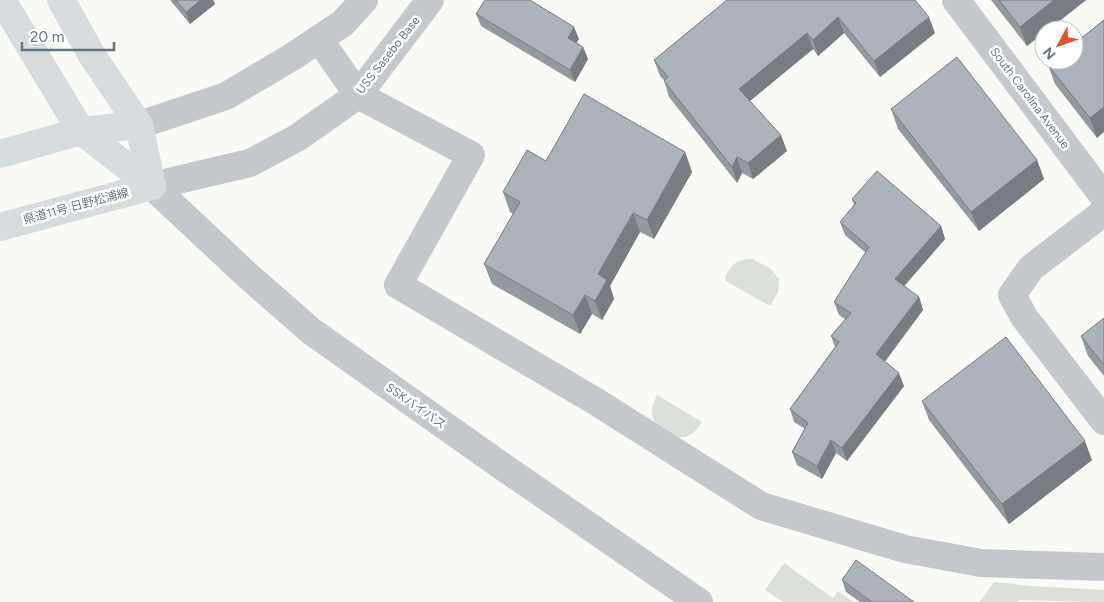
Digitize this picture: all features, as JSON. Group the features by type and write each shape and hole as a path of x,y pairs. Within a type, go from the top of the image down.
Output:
{"main road":[{"name":"県道11号 日野松浦線","path":"2,0 81,130 152,186"},
{"path":"61,0 93,57 139,125 152,186"},
{"path":"0,154 81,130 139,125"},
{"name":"県道11号 日野松浦線","path":"0,227 152,186"}],"street":[{"path":"139,125 226,96 319,39 343,22 364,0"},
{"name":"USS Sasebo Base","path":"152,186 250,162 297,138 358,95 430,0"},
{"name":"South Carolina Avenue","path":"956,0 1104,197"},
{"path":"319,39 358,95 471,155 398,285 595,401 761,506 905,549 981,563 1104,567"},
{"name":"SSKバイパス","path":"152,186 246,274 311,331 699,602"},
{"path":"1104,212 1031,268 1012,295 1024,317 1104,421"}],"shaded area":[{"path":"752,259 770,268 779,279 778,292 771,305 726,281 725,277 735,263"},
{"path":"657,395 702,422 695,431 687,436 678,437 667,432 657,424 652,415"},
{"path":"784,563 833,598 838,591 853,602 783,602 765,590"},
{"path":"994,582 1104,590 1104,602 1019,600 1018,602 980,602"}],"building":[{"path":"176,0 201,0 186,12"},
{"path":"485,0 530,0 574,27 568,38 583,47 570,70 476,14"},
{"path":"727,0 915,0 929,17 874,61 838,17 813,40 807,33 739,89 781,135 748,163 737,157 732,167 664,81 668,77 654,60"},
{"path":"999,0 1054,0 1020,27"},
{"path":"1104,20 1104,107 1090,118 1052,70 1084,70 1084,36"},
{"path":"957,57 1037,160 971,212 891,109"},
{"path":"584,94 685,152 647,220 633,213 598,274 607,280 595,301 585,295 573,315 484,264 520,202 503,192 527,150 546,161"},
{"path":"877,171 941,226 895,279 919,297 876,354 899,373 842,448 831,440 817,466 792,452 808,423 790,409 839,342 831,336 851,313 834,302 869,247 840,222 856,203 852,199"},
{"path":"1104,318 1104,365 1081,336"},
{"path":"1006,337 1085,441 1002,504 922,401"},
{"path":"856,560 914,602 872,602 842,580"}]}
